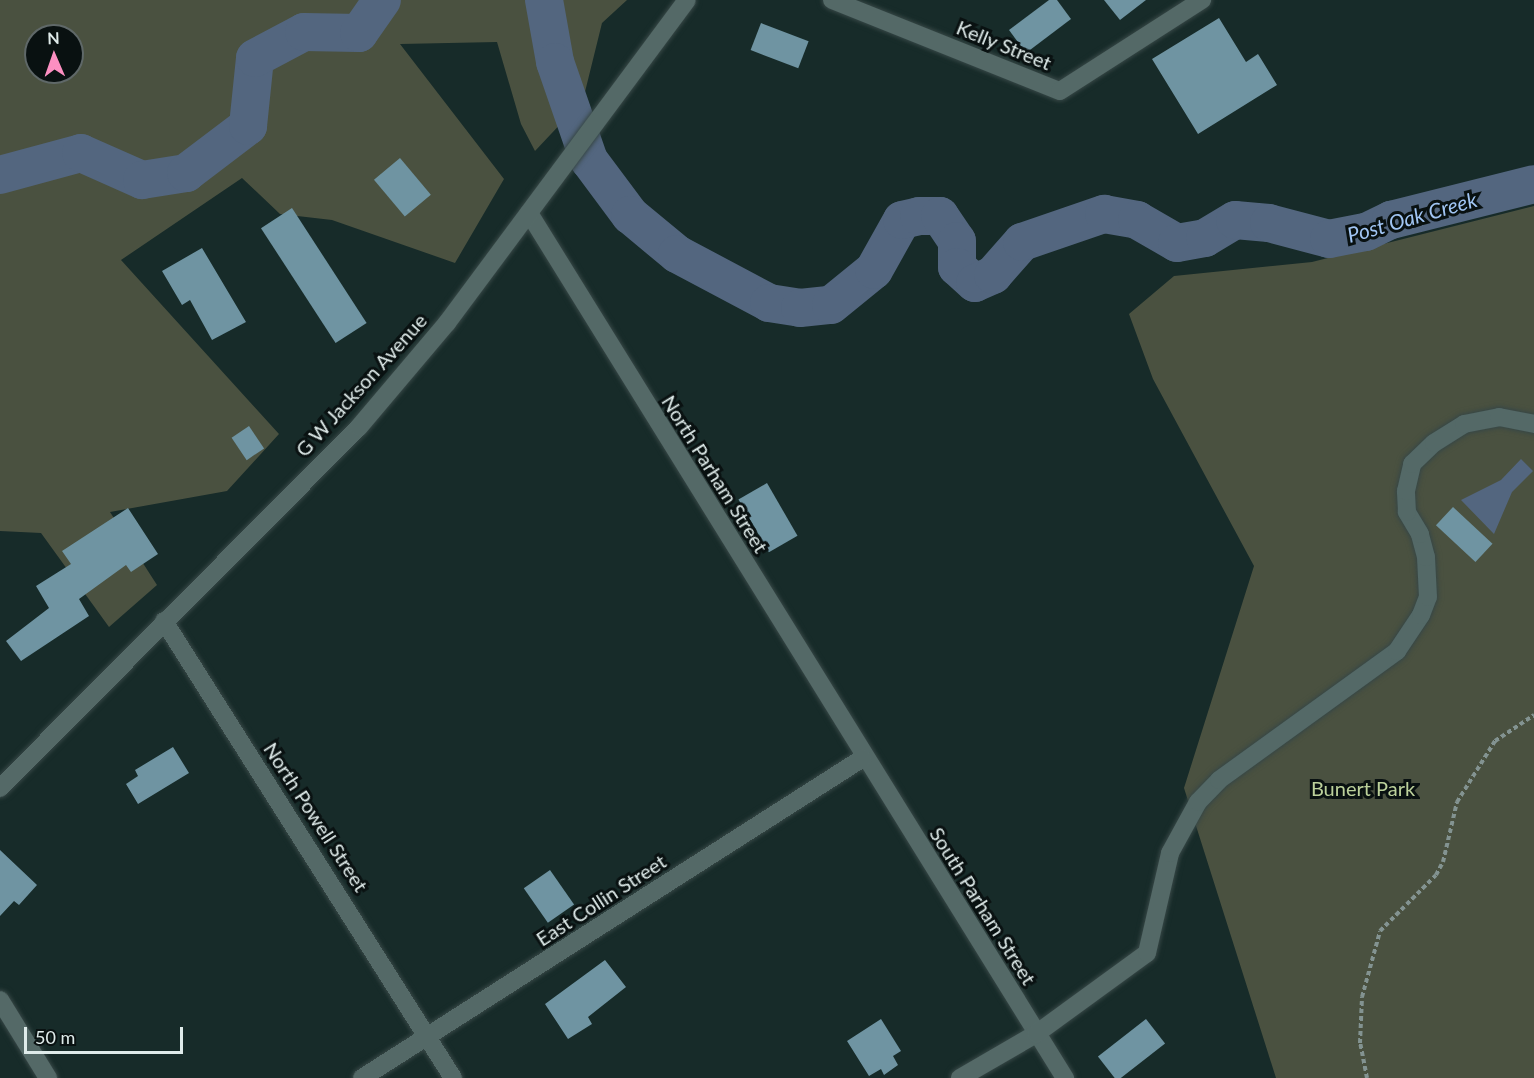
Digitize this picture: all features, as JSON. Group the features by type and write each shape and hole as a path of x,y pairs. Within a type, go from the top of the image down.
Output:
{"street":[{"name":"G W Jackson Avenue","path":"0,788 359,427 447,323 687,0"},
{"name":"Kelly Street","path":"832,0 1060,91 1202,0"},
{"name":"North Parham Street","path":"532,209 863,758"},
{"path":"960,1078 1036,1034 1147,953 1170,853 1198,802 1220,780 1397,651 1421,615 1429,579 1420,534 1407,512 1406,491 1412,464 1434,443 1464,424 1499,417 1534,424"},
{"name":"North Powell Street","path":"164,621 453,1078"},
{"name":"South Parham Street","path":"863,758 1065,1078"},
{"name":"East Collin Street","path":"362,1078 863,758"},
{"path":"0,1000 48,1078"}],"path":[{"path":"1367,1078 1360,1043 1362,997 1380,931 1436,875 1443,862 1457,802 1496,741 1534,715"}],"green space":[{"path":"0,0 627,0 602,23 583,100 535,151 521,124 497,42 400,44 504,179 455,263 332,220 280,214 242,178 121,260 279,434 227,491 110,512 157,585 109,627 41,533 0,531"},
{"name":"Bunert Park","path":"1534,206 1534,1078 1276,1078 1184,788 1254,566 1153,379 1129,314 1174,276 1312,262"}],"water":[{"path":"1521,459 1533,471 1512,492 1494,534 1461,500 1501,480"}],"building":[{"path":"1049,0 1057,0 1071,19 1026,53 1009,30"},
{"path":"1104,0 1146,0 1120,20"},
{"path":"1219,18 1246,62 1258,54 1277,85 1198,134 1152,59"},
{"path":"761,23 809,41 798,68 751,50"},
{"path":"400,158 431,195 405,217 374,180"},
{"path":"292,208 367,323 336,343 261,228"},
{"path":"202,248 246,322 212,340 190,300 182,305 162,271"},
{"path":"249,426 264,448 247,460 232,438"},
{"path":"767,483 798,536 769,552 738,499"},
{"path":"1453,507 1492,544 1475,562 1436,525"},
{"path":"128,508 158,554 131,572 126,565 79,599 89,616 21,661 6,641 49,608 36,586 71,564 62,551"},
{"path":"173,747 189,773 138,804 126,784 138,776 135,770"},
{"path":"0,850 37,885 19,905 14,901 0,916"},
{"path":"550,870 574,904 548,923 524,888"},
{"path":"605,960 626,987 588,1017 592,1024 568,1039 545,1004"},
{"path":"881,1019 901,1051 893,1056 898,1065 884,1075 881,1069 869,1076 847,1041"},
{"path":"1146,1019 1165,1043 1121,1078 1115,1078 1098,1057"}],"waterway":[{"name":"Post Oak Creek","path":"0,175 81,153 142,180 186,173 248,126 255,58 304,32 359,33 382,0"},
{"name":"Post Oak Creek","path":"544,0 555,62 589,160 630,215 677,254 769,303 800,308 831,305 874,270 902,220 919,216 940,216 957,241 957,267 975,283 993,275 1022,242 1104,214 1137,220 1177,243 1205,238 1235,220 1269,223 1329,239 1366,232 1391,220 1534,184"}]}
